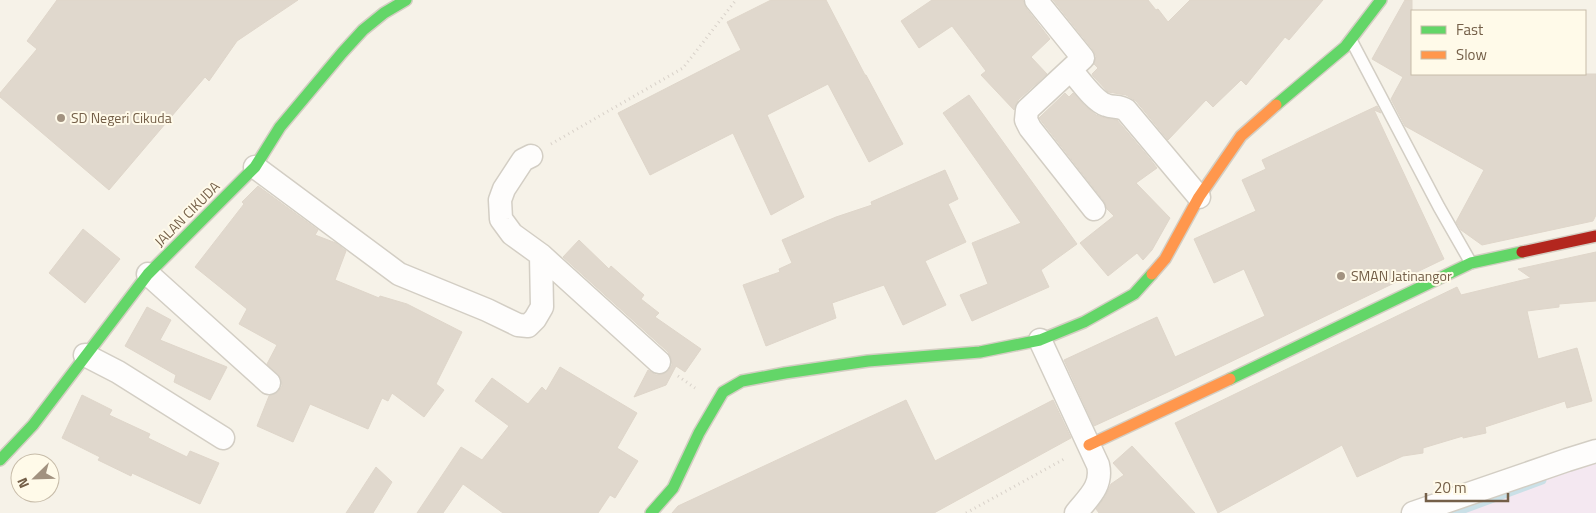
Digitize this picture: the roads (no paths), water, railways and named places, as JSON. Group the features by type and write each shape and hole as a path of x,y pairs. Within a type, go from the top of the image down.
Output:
{"street":[{"name":"JALAN CIKUDA","path":"0,460 33,426 148,274 254,167 280,127 342,53 363,30 384,13 406,0"},
{"path":"1036,0 1083,56 1083,59 1027,110 1026,120 1030,128 1094,209"},
{"path":"651,513 673,488 699,432 724,392 742,381 868,361 980,352 1040,340 1084,322 1134,294 1166,259 1199,197 1241,136 1298,84 1345,47 1381,0"},
{"path":"1071,70 1094,96 1106,105 1121,107 1126,110 1199,197"},
{"path":"531,156 523,160 504,189 500,200 500,219 512,234 541,255 659,362"},
{"path":"254,167 398,274 518,325 528,326 542,308 541,255"},
{"path":"1089,445 1471,263 1596,236"},
{"path":"148,274 269,384"},
{"path":"1040,340 1098,465 1100,474 1098,484 1076,513"},
{"path":"85,355 118,372 223,438"},
{"path":"1413,513 1596,451"}],"lane":[{"path":"1350,39 1439,207 1471,263"}],"waterway":[{"path":"1453,513 1542,480"}],"place":[{"name":"SD Negeri Cikuda","path":"61,118"},
{"name":"SMAN Jatinangor","path":"1341,276"}]}
